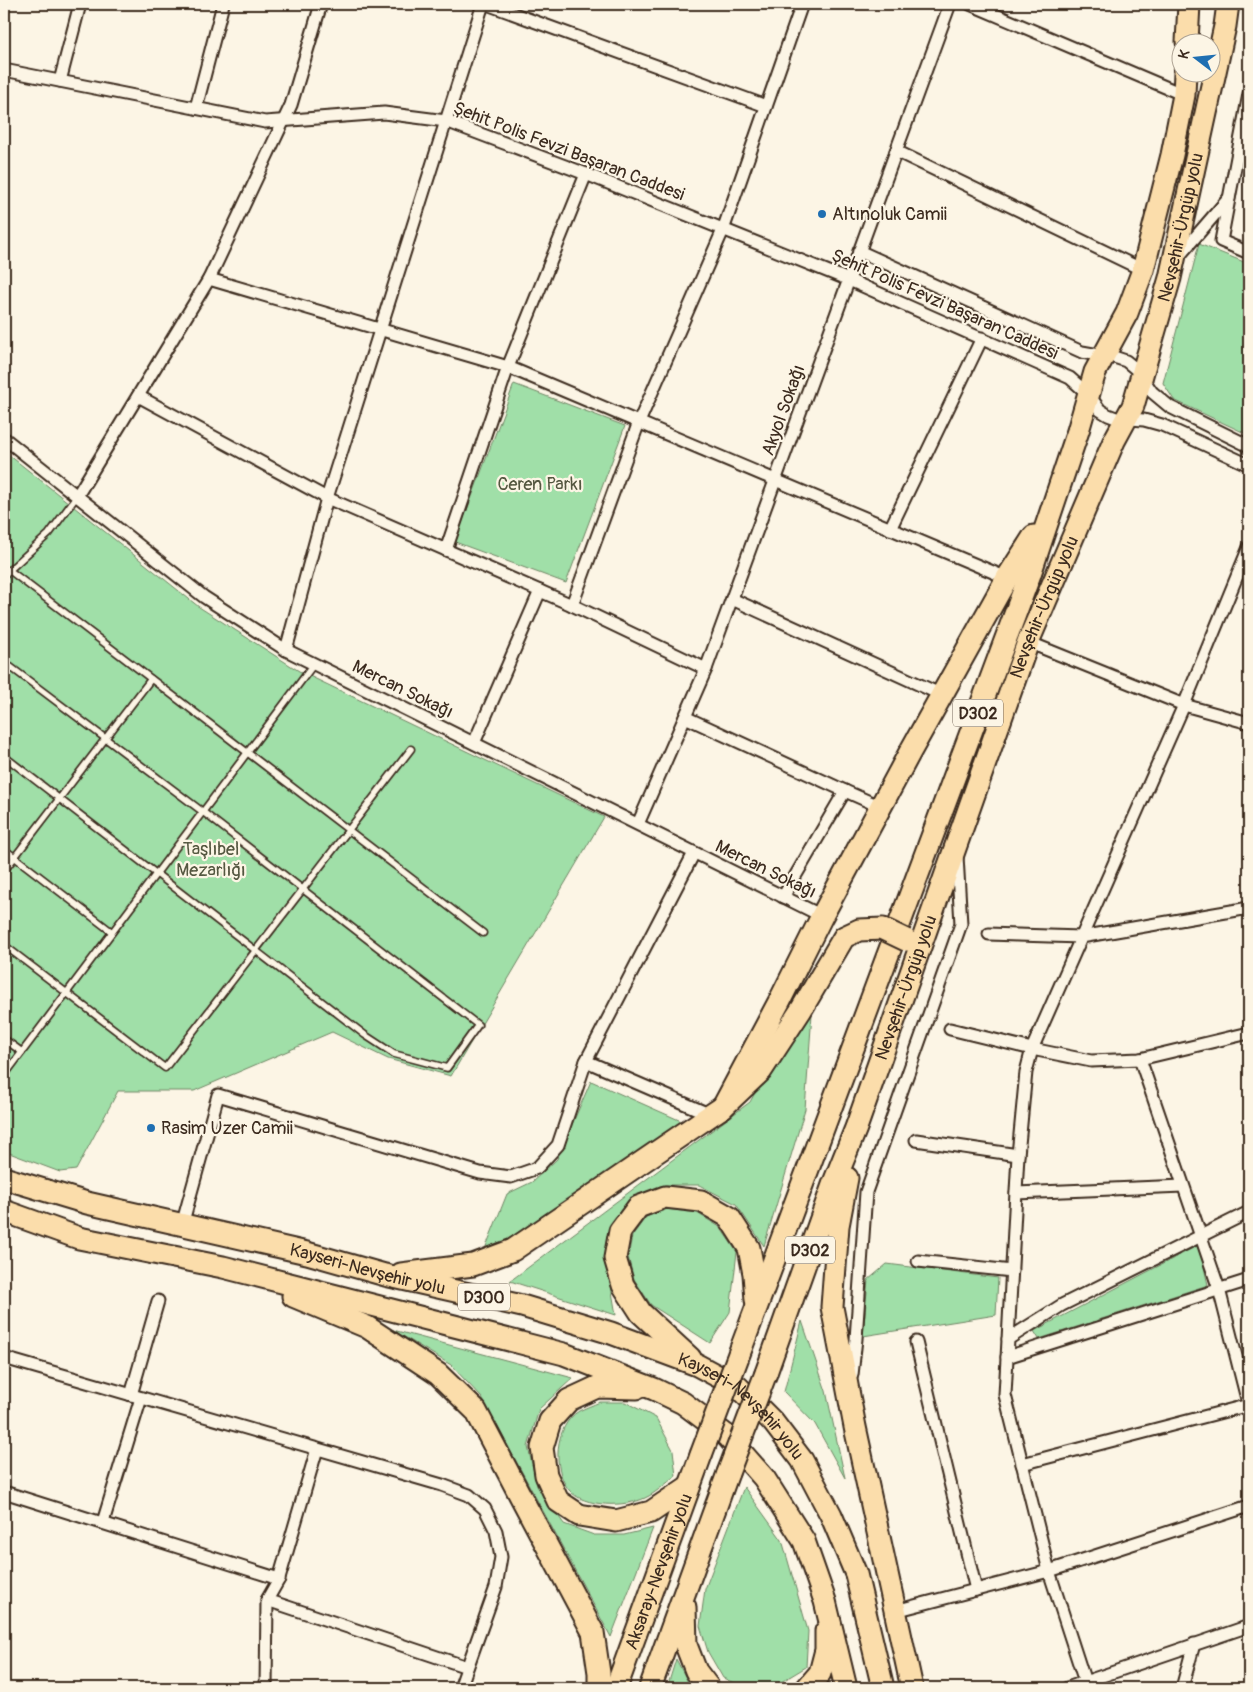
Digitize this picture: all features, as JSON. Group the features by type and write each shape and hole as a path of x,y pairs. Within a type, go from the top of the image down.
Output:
{"highway":[{"path":"1188,32 1189,4"},
{"name":"Nevşehir-Ürgüp yolu","path":"766,1373 833,1185 856,1128 911,949 956,843 1028,642 1114,441 1133,406 1173,263 1225,26 1228,4"},
{"name":"Nevşehir-Ürgüp yolu","path":"742,1346 1030,574 1078,431 1095,372 1127,313 1143,270 1172,155 1185,82"},
{"path":"716,1111 780,1000 822,916 880,808 1007,578 1052,509"},
{"path":"385,1276 473,1265 513,1250 716,1111 761,1071 802,1010 844,937 859,930 883,929 911,949"},
{"path":"856,1128 838,1226 832,1307 849,1397 912,1688"},
{"name":"Kayseri-Nevşehir yolu","path":"4,1178 87,1203 307,1253 385,1276 522,1306 611,1333 697,1365 738,1387 773,1422 802,1460 832,1515 856,1574 883,1688"},
{"path":"697,1365 641,1313 623,1284 615,1258 620,1231 638,1207 664,1196 701,1201 729,1217 749,1248 754,1274 756,1306"},
{"name":"Kayseri-Nevşehir yolu","path":"4,1211 79,1238 223,1267 564,1354 654,1389 683,1404 727,1436 764,1478 804,1541 825,1601"},
{"path":"223,1267 367,1327 438,1374 476,1412 594,1632 599,1688"},
{"name":"Aksaray-Nevşehir yolu","path":"616,1688 688,1487 742,1346"},
{"name":"Aksaray-Nevşehir yolu","path":"650,1688 766,1373"},
{"path":"654,1389 597,1387 568,1400 550,1421 544,1439 542,1448 546,1476 558,1501 579,1515 616,1521 651,1512 688,1487"},
{"path":"684,1596 686,1645 696,1671 709,1688"},
{"path":"807,1688 820,1673 826,1650 825,1601"},
{"path":"825,1601 846,1688"}],"street":[{"path":"60,81 80,4"},
{"path":"196,108 222,4"},
{"path":"77,496 209,279 292,105 321,4"},
{"path":"286,650 327,498 485,4 766,106"},
{"path":"572,605 639,422 722,230 802,4"},
{"name":"Akyol Sokağı","path":"638,824 706,669 950,4"},
{"path":"970,4 1184,94"},
{"name":"Şehit Polis Fevzi Başaran Caddesi","path":"4,70 266,122 384,113 446,122 586,174 849,280 1070,378 1088,394"},
{"path":"1249,94 1221,241 1249,253"},
{"path":"896,151 1143,270"},
{"path":"446,550 508,367 586,174"},
{"path":"1173,263 1229,198"},
{"path":"859,251 1082,352 1119,358 1126,361 1137,370 1152,392 1170,407 1249,446"},
{"path":"209,279 508,367 1007,578"},
{"path":"890,529 982,338"},
{"path":"1088,394 1100,410 1116,418 1144,420 1162,425 1249,465"},
{"path":"138,396 327,498 572,605 706,669"},
{"name":"Mercan Sokağı","path":"4,438 204,597 286,650 822,916"},
{"path":"1085,1682 1049,1571 1004,1395 1018,1156 1026,1072 1032,1049 1184,705 1249,547"},
{"path":"474,743 540,592"},
{"path":"732,599 942,695"},
{"path":"1028,642 1184,705 1249,723"},
{"path":"685,717 880,808"},
{"path":"783,897 845,791"},
{"path":"849,1397 856,1339 866,1192 962,924 956,843"},
{"path":"182,1225 218,1095 480,1173 511,1177 537,1168 558,1145 586,1060 694,853"},
{"path":"989,934 1082,938 1249,908"},
{"path":"950,1029 1091,1061 1140,1059 1249,1033"},
{"path":"1022,1464 1249,1406 1218,1289 1140,1059"},
{"path":"586,1060 716,1111"},
{"path":"916,1140 1018,1156"},
{"path":"1016,1192 1183,1186"},
{"path":"1008,1339 1062,1305 1249,1212"},
{"path":"918,1261 1012,1271"},
{"path":"1007,1356 1249,1280"},
{"path":"103,1522 136,1396 158,1301"},
{"path":"916,1342 976,1590"},
{"path":"4,1358 469,1494 485,1509 496,1531 501,1557 496,1587 460,1688"},
{"path":"266,1688 268,1600 279,1579 317,1449"},
{"path":"4,1492 279,1579"},
{"path":"895,1611 1049,1571 1249,1506"},
{"path":"268,1600 467,1667"},
{"path":"1067,1688 1249,1626"},
{"path":"1182,1688 1194,1644"}],"lane":[{"path":"77,496 49,534 6,573 151,679 483,933"},
{"path":"4,662 203,812 478,1025 447,1068 394,1054 365,1035 4,756"},
{"path":"4,1076 314,664"},
{"path":"4,871 151,679"},
{"path":"4,945 165,1068 411,748"},
{"path":"4,849 112,932"},
{"path":"4,1039 22,1052"}],"green space":[{"path":"1199,244 1249,264 1249,435 1174,400 1163,383"},
{"name":"Ceren Parkı","path":"514,384 625,426 566,583 455,542"},
{"name":"Taşlıbel Mezarlığı","path":"4,451 199,607 299,671 604,817 451,1076 388,1059 332,1032 194,1091 118,1091 76,1170 60,1172 4,1151"},
{"path":"800,1011 812,1014 805,1109 764,1246 736,1204 699,1185 664,1185 639,1197 608,1253 616,1315 510,1281 750,1102"},
{"path":"591,1081 688,1124 511,1247 483,1254 507,1194 532,1182 557,1159"},
{"path":"666,1209 697,1213 720,1227 737,1252 730,1312 710,1343 651,1305 634,1279 628,1257 632,1236 646,1217"},
{"path":"1199,1245 1208,1285 1039,1339 1034,1331"},
{"path":"887,1264 998,1278 996,1315 863,1336 868,1280"},
{"path":"802,1321 826,1391 845,1478 815,1424 784,1392"},
{"path":"393,1330 573,1378 539,1409 528,1447 537,1486 564,1524 594,1535 624,1535 653,1528 611,1637 482,1398 451,1365"},
{"path":"600,1402 625,1402 656,1418 673,1450 676,1476 649,1496 627,1503 595,1503 576,1496 569,1490 560,1471 558,1460 560,1437 564,1427 579,1411"},
{"path":"744,1487 782,1540 808,1631 806,1667 771,1688 745,1688 723,1678 708,1652 700,1626 705,1589"},
{"path":"676,1659 691,1688 667,1688"}],"place":[{"name":"Altınoluk Camii","path":"822,214"},
{"name":"Rasim Uzer Camii","path":"151,1128"}]}
